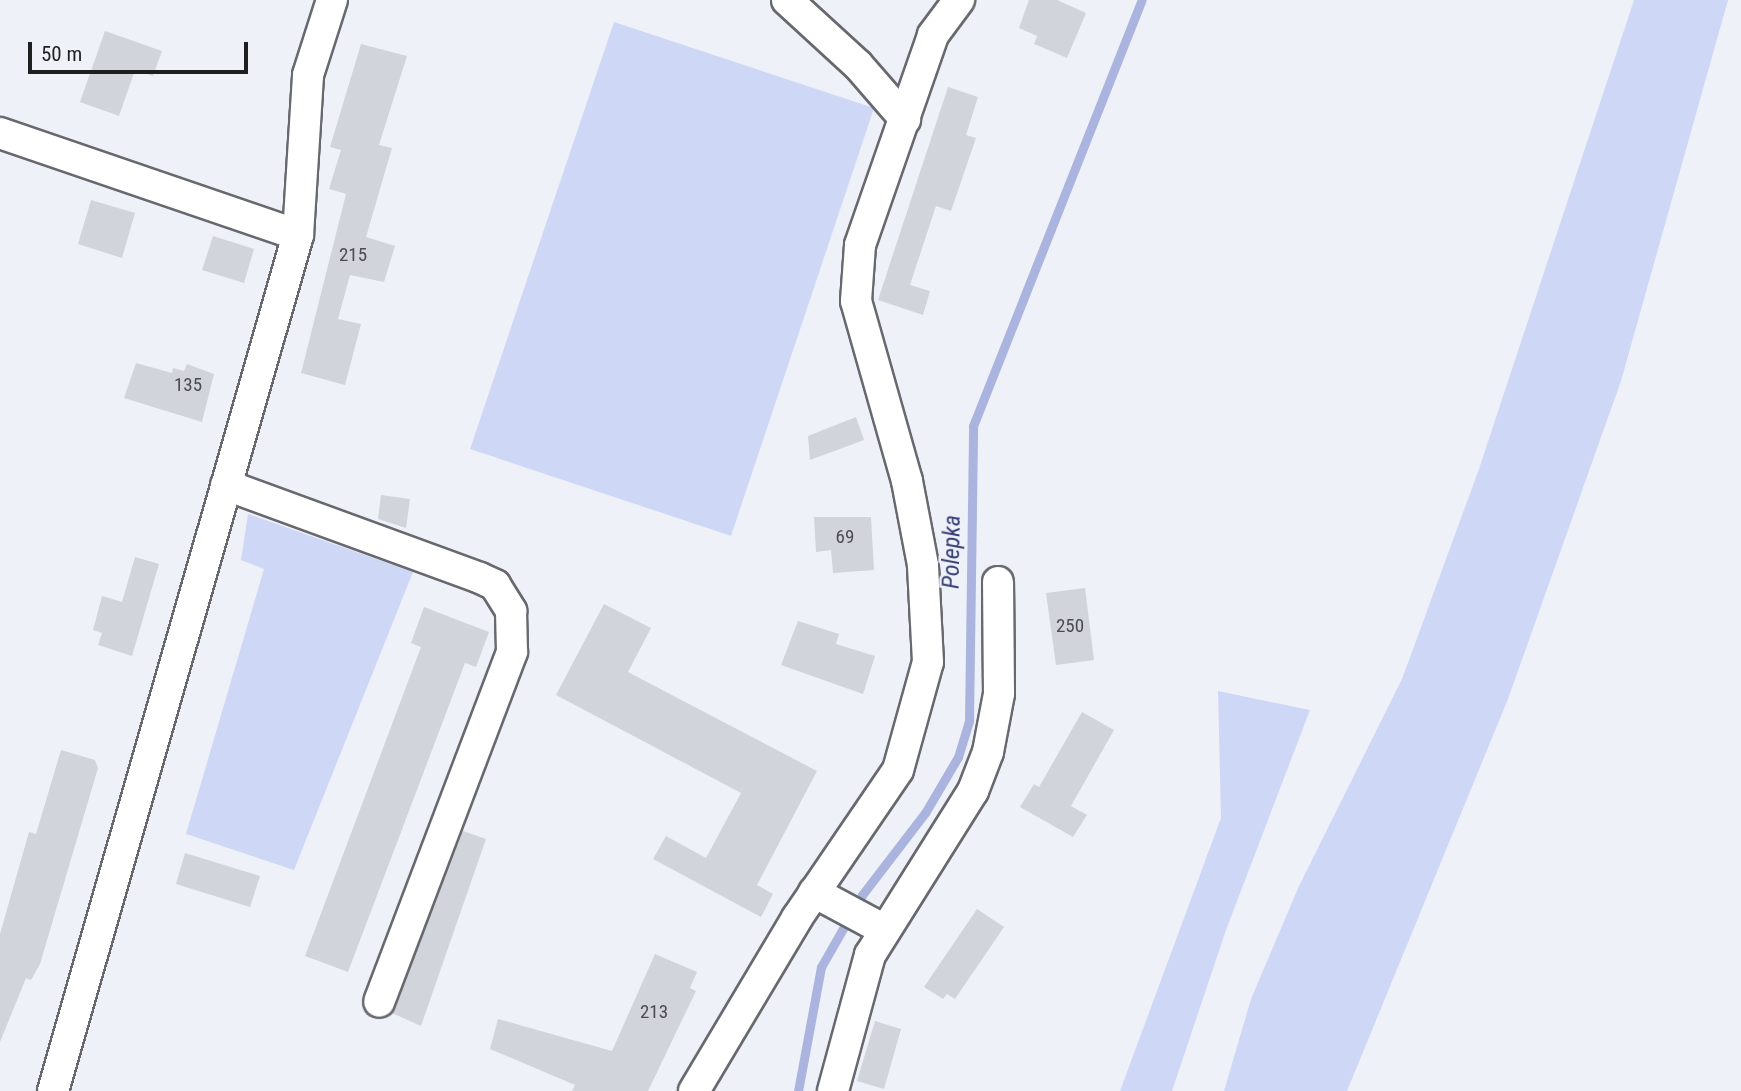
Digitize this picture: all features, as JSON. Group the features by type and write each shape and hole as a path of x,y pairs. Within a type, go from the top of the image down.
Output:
{"street":[{"path":"53,1091 298,235 308,75 332,0"},
{"path":"787,0 858,65 905,119"},
{"path":"694,1091 825,897 898,770 928,662 923,565 909,493 856,301 860,245 933,35 959,0"},
{"path":"0,133 298,235"},
{"path":"226,485 480,578 500,591 511,611 512,652 379,1002"},
{"path":"833,1091 875,925 949,832 988,751 999,694 998,582"},
{"path":"825,897 875,925"}],"shaded area":[{"path":"1634,0 1728,0 1621,381 1508,699 1347,1091 1224,1091 1251,999 1299,886 1402,679 1479,469"},
{"path":"614,22 874,108 731,536 470,449"},
{"path":"248,514 413,572 294,870 186,834 264,569 241,560"},
{"path":"1218,691 1310,710 1226,930 1172,1091 1120,1091 1221,818"}],"building":[{"path":"1029,0 1057,0 1086,13 1067,58 1034,44 1037,36 1019,28"},
{"path":"105,31 162,51 153,76 135,70 119,116 80,102"},
{"path":"361,44 407,56 379,145 392,148 366,237 395,246 384,282 350,275 338,319 361,324 345,385 301,373 346,194 329,189 341,150 330,147"},
{"path":"948,87 978,97 966,135 976,138 951,211 936,206 910,285 930,291 923,315 878,300"},
{"path":"91,200 135,213 122,258 78,244"},
{"path":"213,236 254,249 244,283 202,270"},
{"path":"136,363 172,373 173,368 184,371 187,364 214,374 202,422 124,398"},
{"path":"856,417 864,440 810,460 808,436"},
{"path":"381,495 410,499 406,528 378,519"},
{"path":"814,517 871,517 874,570 833,573 831,550 816,552"},
{"path":"135,557 159,564 132,656 98,645 102,633 93,630 102,596 122,602"},
{"path":"1085,588 1094,660 1056,665 1046,593"},
{"path":"604,604 651,628 628,672 817,771 757,885 773,894 761,917 653,859 666,836 706,858 741,793 556,695"},
{"path":"424,607 489,632 476,667 465,663 348,972 305,956 421,647 411,643"},
{"path":"798,621 839,634 836,644 875,656 863,694 781,665"},
{"path":"1082,712 1114,730 1071,806 1087,815 1073,837 1020,807 1034,784 1039,787"},
{"path":"61,750 95,760 98,768 40,964 31,980 26,978 0,1042 0,934 29,832 36,834"},
{"path":"463,831 486,839 421,1026 392,1013"},
{"path":"185,853 260,876 250,907 176,884"},
{"path":"977,909 1004,927 955,999 947,994 943,999 924,987"},
{"path":"655,954 697,972 690,988 696,991 648,1091 572,1091 575,1085 490,1049 498,1019 612,1051"},
{"path":"875,1021 901,1029 884,1089 857,1081"}],"waterway":[{"name":"Polepka","path":"798,1091 821,967 862,895 925,813 958,757 969,721 973,426 1142,0"}]}
